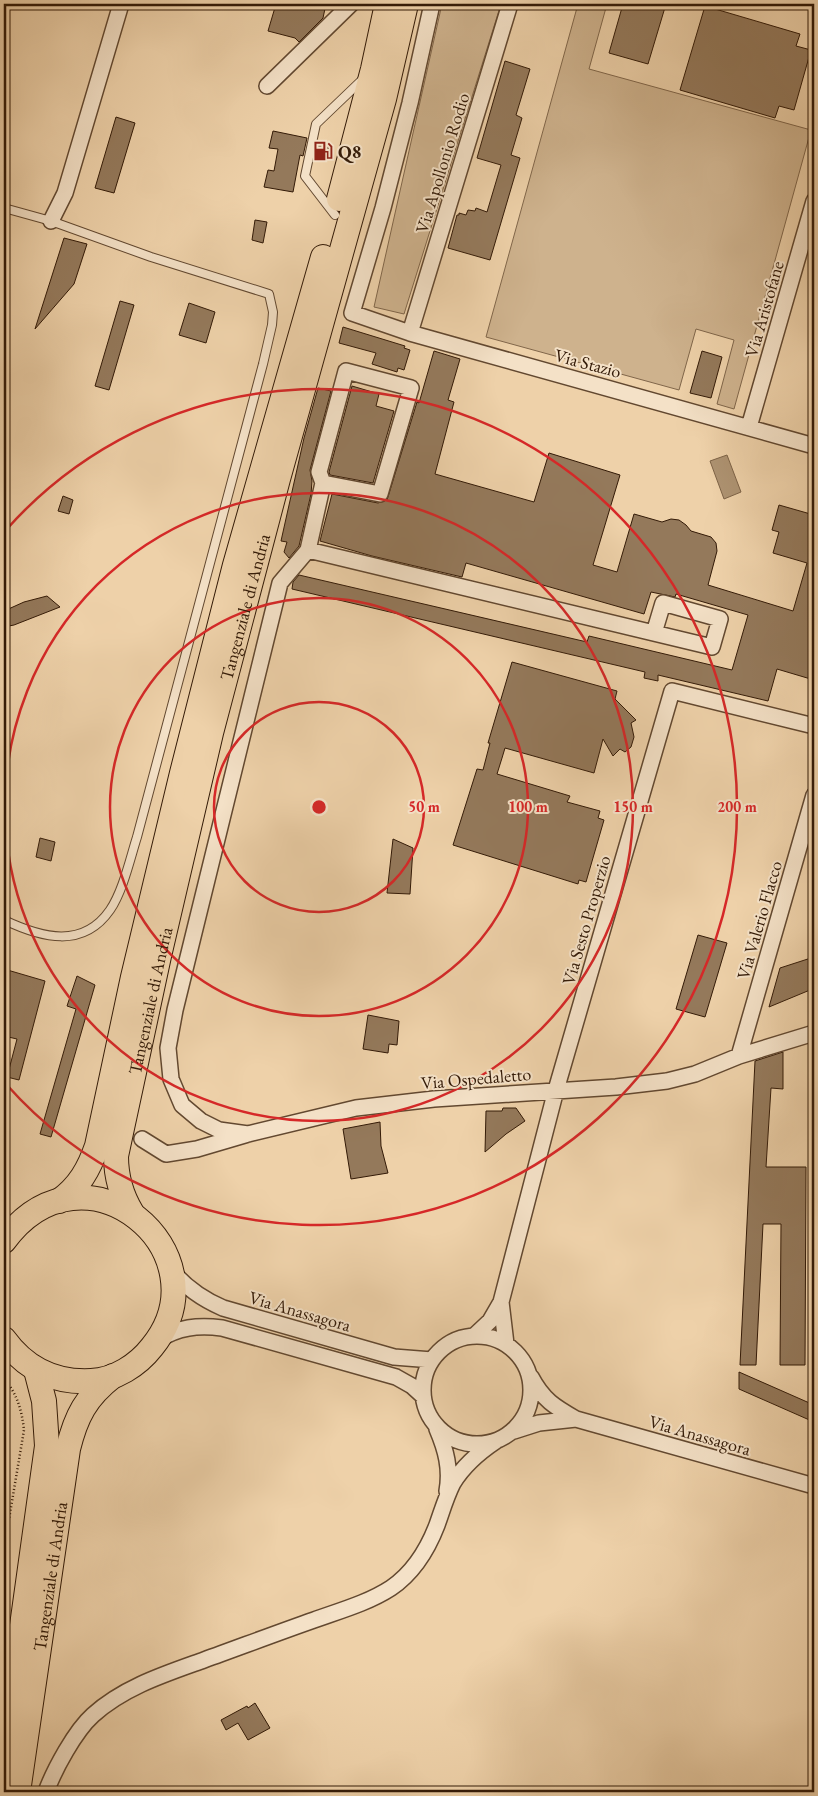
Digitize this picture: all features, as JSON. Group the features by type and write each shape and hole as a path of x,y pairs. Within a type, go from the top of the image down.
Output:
{"main road":[{"name":"Tangenziale di Andria","path":"4,1241 27,1216 42,1206 69,1194 82,1180 97,1146 133,977 232,575 335,215 373,69 387,4"},
{"name":"Tangenziale di Andria","path":"132,1213 124,1200 117,1177 116,1156 159,956 211,732 278,479 384,99 406,4"},
{"name":"Tangenziale di Andria","path":"18,1792 68,1449 75,1425 92,1394 114,1376 131,1367 146,1355 158,1340 166,1324 173,1288 171,1270 163,1248 150,1228 132,1213 115,1204 96,1199 58,1200"},
{"name":"Tangenziale di Andria","path":"4,1339 18,1357 36,1370 54,1378 74,1382 94,1381 114,1376"},
{"name":"Tangenziale di Andria","path":"4,1755 47,1446 44,1401 36,1370"}],"street":[{"path":"51,221 65,193 121,4"},
{"path":"267,86 351,4"},
{"name":"Via Stazio","path":"432,4 386,199 352,312 410,334 814,446"},
{"name":"Via Apollonio Rodio","path":"410,334 510,4"},
{"name":"Via Aristofane","path":"749,427 814,201"},
{"path":"248,1134 219,1130 201,1120 182,1105 171,1079 168,1048 180,991 280,583 308,550 322,483 319,472 346,371 411,388 380,494 322,483"},
{"path":"308,550 654,633"},
{"name":"Via Sesto Properzio","path":"474,1336 490,1321 501,1302 556,1090 672,692 814,726"},
{"name":"Via Valerio Flacco","path":"739,1056 814,795"},
{"name":"Via Ospedaletto","path":"142,1139 166,1154 197,1149 248,1134 356,1108 434,1099 616,1087 667,1081 695,1074 739,1056 814,1033"},
{"name":"Via Anassagora","path":"171,1270 182,1284 198,1295 211,1303 231,1311 378,1353 401,1358 432,1360"},
{"name":"Via Sesto Properzio","path":"501,1302 506,1344"},
{"path":"158,1340 167,1334 187,1328 198,1326 222,1328 396,1378 412,1386 423,1396"},
{"path":"46,1792 55,1771 74,1739 91,1716 115,1698 137,1686 175,1671 370,1599 390,1589 408,1575 418,1563 437,1526 449,1482 447,1453 427,1412 423,1396 423,1383 426,1371 443,1347 450,1343 458,1339 474,1336 490,1338 506,1344 519,1356 528,1370 531,1387 530,1404 523,1420 511,1433 471,1459 454,1482 446,1498"},
{"name":"Via Anassagora","path":"528,1370 542,1396 576,1420 814,1486"},
{"name":"Via Anassagora","path":"511,1433 531,1425 576,1420"},
{"path":"435,1425 447,1436 462,1443 479,1445 496,1441"}],"lane":[{"path":"335,215 305,176 316,124 373,69"},
{"path":"4,208 51,221 151,257 269,294 272,312 272,325 263,364 137,838 120,890 111,909 96,925 83,934 61,937 40,934 4,920"}],"path":[{"path":"4,1379 22,1411 24,1430 4,1549"}],"shaded area":[{"path":"442,4 501,4 404,314 374,307"},
{"path":"578,4 607,4 589,69 811,130 734,409 717,404 734,340 696,329 679,390 486,337"},
{"path":"727,455 741,492 724,499 710,461"}],"building":[{"path":"276,4 326,4 323,18 299,42 295,38 268,31"},
{"path":"623,4 666,4 648,64 609,53"},
{"path":"705,6 800,34 796,46 811,50 794,110 779,106 775,118 680,90"},
{"path":"505,61 530,69 516,115 522,118 511,155 520,158 490,260 448,248 459,213 466,215 468,210 475,211 476,208 487,212 501,165 477,158"},
{"path":"116,117 135,123 114,193 95,188"},
{"path":"273,131 307,138 303,156 300,155 293,192 264,187 268,170 274,171 278,149 269,148"},
{"path":"318,141 330,143 326,161 314,158"},
{"path":"255,220 267,222 263,243 252,240"},
{"path":"64,238 87,244 74,284 35,329"},
{"path":"120,301 134,305 109,390 95,386"},
{"path":"189,303 215,312 206,343 179,335"},
{"path":"343,327 405,346 404,348 410,350 404,370 398,368 397,372 372,364 376,353 339,343"},
{"path":"434,351 460,359 448,400 454,402 435,474 534,502 549,453 620,475 593,565 617,572 634,514 662,522 671,519 679,520 691,531 711,537 716,543 717,551 708,585 793,611 807,563 773,553 779,532 772,530 779,505 814,515 814,680 777,669 768,701 658,675 658,681 644,678 645,672 292,589 293,582 299,575 587,642 589,636 732,670 748,615 676,594 675,597 651,592 644,614 466,563 462,577 372,556 320,541 332,494 378,503 387,500"},
{"path":"702,351 722,357 711,398 690,393"},
{"path":"352,386 379,394 376,406 394,411 373,483 330,475 329,472"},
{"path":"318,388 331,391 310,470 312,481 311,494 299,546 289,558 284,552 287,542 281,541 304,438"},
{"path":"63,496 73,500 69,514 58,511"},
{"path":"47,596 60,607 4,627 4,611 24,602"},
{"path":"512,662 617,691 615,699 636,720 631,723 634,737 631,747 625,752 620,749 613,756 603,739 594,773 505,748 497,774 570,796 567,802 600,811 598,818 604,820 586,882 579,880 578,884 453,845 477,769 483,770 490,743 488,743"},
{"path":"40,838 55,842 51,861 36,857"},
{"path":"393,839 413,848 410,894 387,893"},
{"path":"698,935 727,943 705,1017 676,1009"},
{"path":"814,957 814,976 810,990 769,1007 780,968"},
{"path":"4,969 45,981 19,1080 7,1077 17,1039 4,1036"},
{"path":"77,976 95,985 51,1137 40,1134 76,1009 67,1006"},
{"path":"368,1015 399,1021 397,1045 389,1044 388,1053 363,1049"},
{"path":"783,1052 783,1089 771,1088 766,1167 806,1167 805,1365 780,1365 781,1224 763,1224 756,1365 740,1365 755,1061"},
{"path":"503,1108 516,1108 525,1121 485,1152 486,1111 502,1111"},
{"path":"380,1122 381,1146 388,1173 351,1179 343,1129"},
{"path":"739,1372 814,1405 814,1422 739,1389"},
{"path":"255,1703 270,1728 248,1740 238,1723 226,1730 221,1720"}],"place":[{"name":"Q8","path":"323,151"}]}
